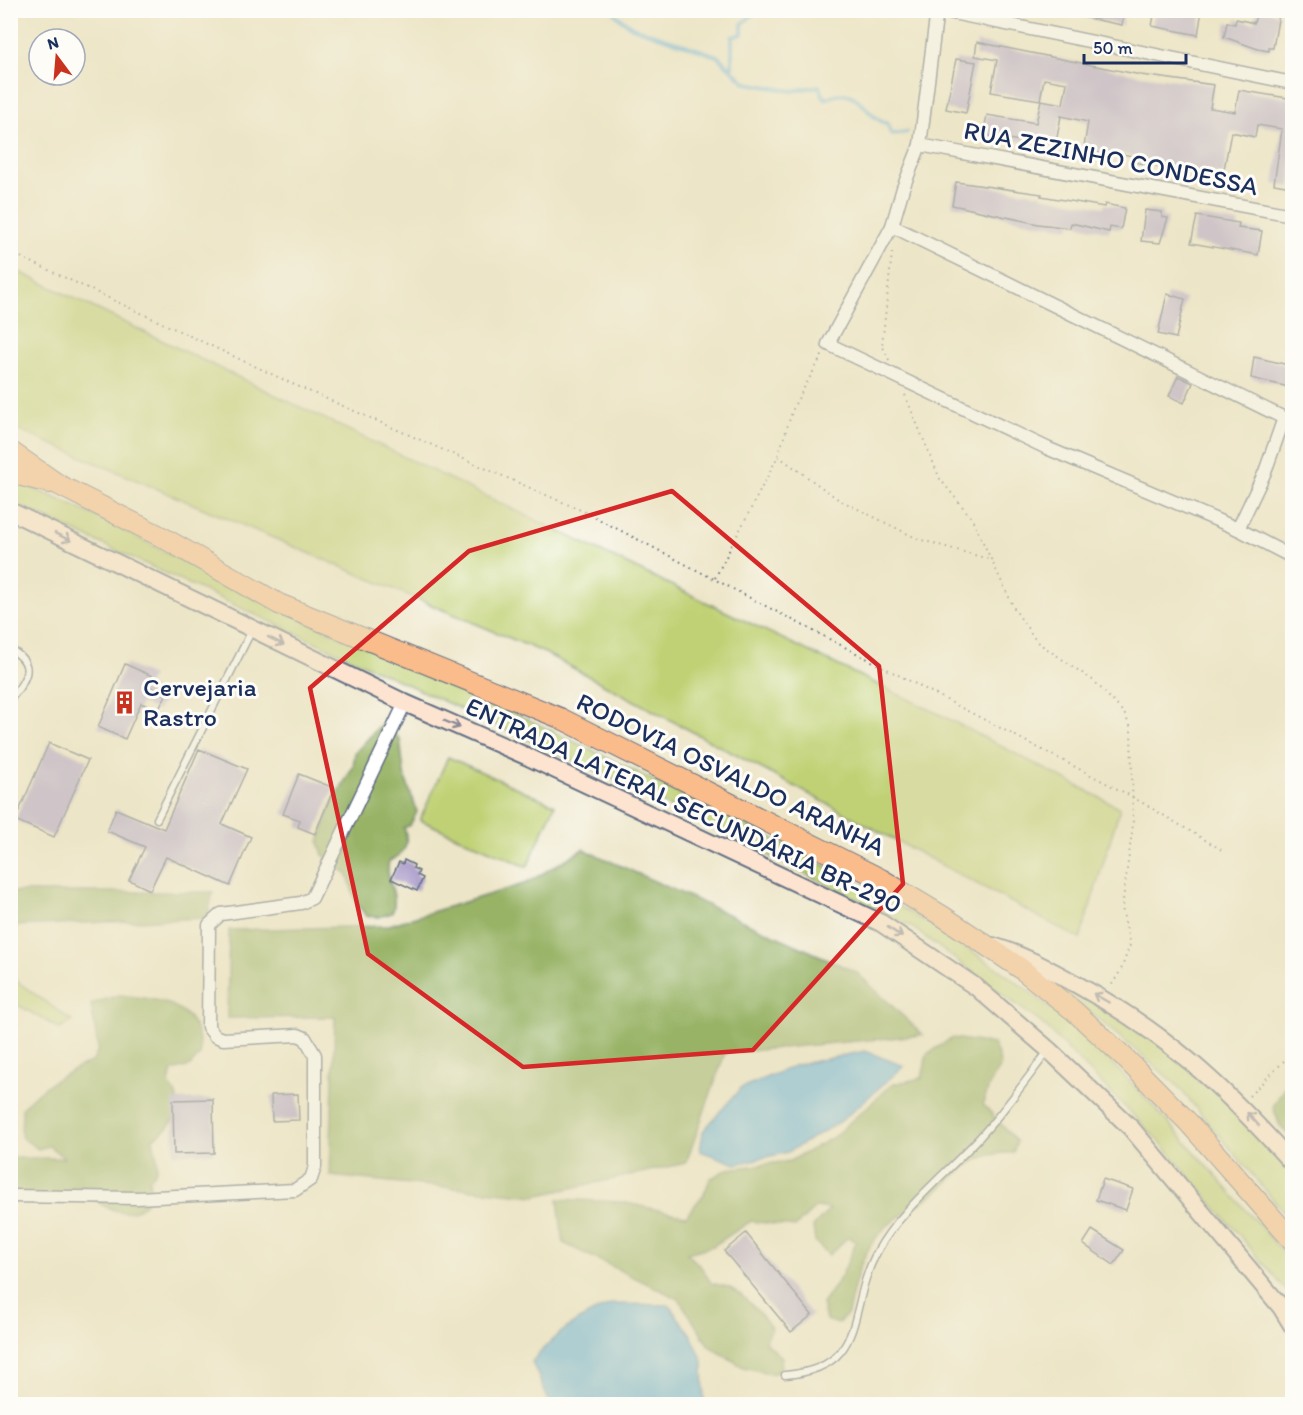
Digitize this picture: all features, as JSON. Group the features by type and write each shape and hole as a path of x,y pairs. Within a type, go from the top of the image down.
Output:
{"highway":[{"name":"RODOVIA OSVALDO ARANHA","path":"10,451 59,485 162,537 279,604 560,718 881,879 984,943 1074,1011 1123,1056 1188,1122 1293,1240"},
{"name":"RODOVIA OSVALDO ARANHA","path":"10,473 59,485"}],"main road":[{"name":"ENTRADA LATERAL SECUNDÁRIA BR-290","path":"10,511 405,703 537,761 881,922 976,987 1049,1050 1131,1128 1293,1324"},
{"path":"984,943 1024,955 1143,1023 1181,1052 1240,1105 1293,1162"}],"street":[{"path":"1293,83 938,10 920,145 903,188 892,226 828,344 1049,449 1238,529 1293,557"},
{"name":"RUA ZEZINHO CONDESSA","path":"920,145 1293,215"},
{"path":"892,226 1288,420 1238,529"},
{"path":"10,1196 137,1198 249,1195 295,1190 311,1179 315,1167 317,1141 315,1055 305,1038 298,1035 224,1039 215,1036 208,1028 209,925 221,914 301,903 312,898 405,703"}],"lane":[{"path":"157,819 252,629"},
{"path":"10,649 25,657 28,664 28,670 11,696"},
{"path":"785,1375 810,1373 834,1361 849,1338 876,1253 896,1226 982,1135 1049,1050"}],"path":[{"path":"892,226 892,268 882,345 940,478 971,517 1016,610 1036,642 1094,681 1124,713 1131,728 1133,824 1122,908 1130,945 1121,970 1104,999"},
{"path":"10,252 295,385 585,512 1131,796 1222,850"},
{"path":"715,578 778,456 794,406 828,344"},
{"path":"778,456 838,499 918,539 992,560"},
{"path":"1240,1105 1293,1053"}],"highlighted area":[{"path":"672,491 879,666 903,884 753,1050 523,1067 368,954 310,688 469,551"}],"green space":[{"path":"11,268 939,714 1120,808 1080,939 545,653 11,427"},
{"path":"11,480 113,525 279,609 461,688 571,740 815,860 944,933 1026,989 1063,1019 1133,1084 1292,1262 1292,1297 1160,1142 1044,1025 909,925 626,785 11,502"},
{"path":"382,723 400,739 404,774 417,812 410,825 404,828 405,848 389,861 388,874 394,900 392,913 379,917 366,916 355,900 348,875 323,855 319,842 332,803 353,767 355,753"},
{"path":"448,757 555,805 527,867 420,820"},
{"path":"583,849 856,972 923,1035 725,1053 686,1163 535,1196 330,1176 335,1017 227,1018 229,930 386,926 527,883"},
{"path":"11,892 213,892 207,918 11,926"},
{"path":"11,977 72,1021 60,1029 11,1001"},
{"path":"1058,979 1190,1063 1292,1170 1292,1222 1176,1084 1066,992"},
{"path":"119,995 150,999 176,1007 194,1025 199,1038 200,1055 190,1066 172,1071 169,1084 178,1107 172,1121 153,1138 157,1165 149,1180 146,1202 140,1208 122,1212 102,1204 93,1197 11,1194 11,1158 64,1158 49,1146 38,1149 21,1137 22,1108 54,1080 93,1061 98,1049 91,1004"},
{"path":"952,1038 994,1044 1001,1065 989,1086 983,1104 1017,1142 1013,1153 999,1153 968,1165 931,1196 886,1227 870,1246 856,1279 848,1314 837,1324 826,1320 822,1304 842,1275 856,1242 848,1237 829,1255 815,1242 813,1227 830,1209 816,1207 795,1227 751,1221 713,1246 687,1253 702,1268 711,1283 726,1286 740,1294 768,1324 771,1328 765,1342 782,1357 780,1370 772,1374 743,1367 709,1346 679,1299 563,1243 558,1199 622,1202 686,1216 704,1194 710,1179 727,1169 790,1161 832,1138 893,1084 922,1078 927,1054"},
{"path":"1292,1074 1292,1139 1280,1126 1273,1107"}],"water":[{"path":"865,1051 904,1066 840,1122 788,1152 736,1164 700,1151 703,1131 741,1088 796,1065"},
{"path":"613,1304 669,1305 691,1335 703,1361 704,1404 559,1404 549,1401 532,1362 568,1327 589,1314"}],"building":[{"path":"1078,10 1124,10 1122,25 1077,16"},
{"path":"1155,10 1202,10 1198,35 1152,26"},
{"path":"1257,10 1279,14 1273,48 1269,48 1269,51 1224,37 1227,22 1235,24 1236,19 1254,23"},
{"path":"977,42 1141,75 1214,85 1210,108 1235,112 1239,90 1293,99 1291,187 1274,184 1282,129 1257,125 1255,137 1231,132 1223,175 1132,162 1133,156 1106,151 1105,154 1098,153 1098,156 1083,153 1088,122 1061,116 1056,143 1033,139 1032,143 983,135 987,115 1036,123 1041,100 1063,104 1067,83 1044,79 1040,100 991,92 997,60 975,56"},
{"path":"956,59 976,62 966,113 946,109"},
{"path":"956,182 1042,194 1041,196 1104,207 1105,204 1125,208 1121,229 1110,227 1109,232 1071,223 1070,228 1038,224 952,205"},
{"path":"1145,210 1162,212 1162,217 1168,218 1160,243 1141,241"},
{"path":"1197,216 1239,223 1238,228 1262,231 1258,255 1191,243"},
{"path":"1167,294 1185,299 1176,338 1158,334"},
{"path":"1254,357 1293,366 1293,388 1251,378"},
{"path":"1178,376 1193,383 1184,403 1169,396"},
{"name":"Cervejaria Rastro","path":"125,664 152,676 148,686 166,695 158,711 141,703 125,739 98,727"},
{"path":"49,743 88,760 54,837 15,820"},
{"path":"199,749 247,769 222,824 251,837 230,886 166,857 150,890 129,880 145,847 107,831 116,809 164,829"},
{"path":"299,774 334,788 315,834 298,827 300,820 283,814"},
{"path":"404,860 414,865 413,868 419,871 417,875 423,878 417,891 391,879 399,862 403,864"},
{"path":"298,1094 299,1120 272,1121 271,1095"},
{"path":"213,1099 214,1153 174,1154 173,1100"},
{"path":"1103,1179 1133,1189 1126,1210 1096,1200"},
{"path":"1092,1230 1124,1250 1114,1265 1083,1244"},
{"path":"746,1233 812,1315 791,1332 724,1251"}],"waterway":[{"path":"613,10 618,17 632,27 717,56 746,83 792,91 819,86 825,99 847,94 854,97 879,120 888,124 891,134 907,132"},
{"path":"732,67 732,37 742,34 742,24 758,10"}],"place":[{"name":"Cervejaria Rastro","path":"125,702"}]}
